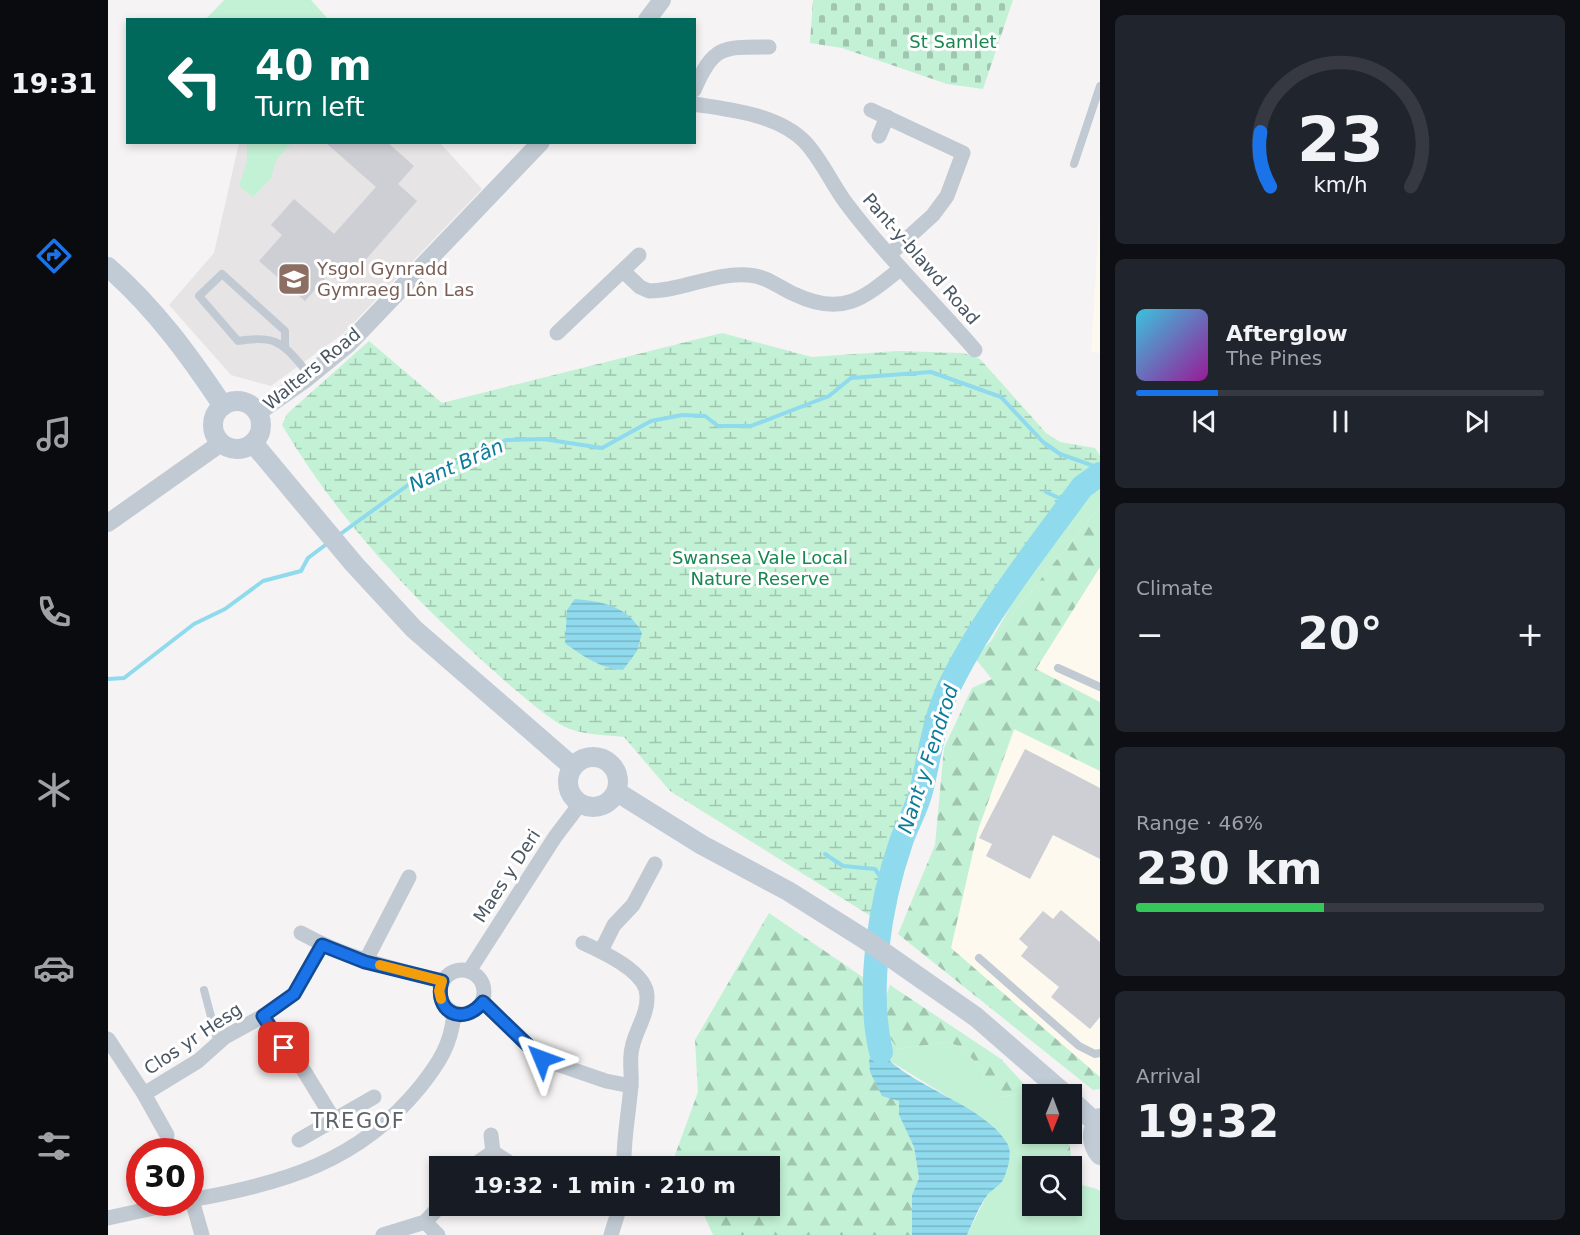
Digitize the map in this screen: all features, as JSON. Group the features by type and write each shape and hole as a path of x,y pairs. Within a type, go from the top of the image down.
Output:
{"main road":[{"path":"108,267 140,294 192,359 223,406"},
{"path":"242,402 257,412 261,428 253,443 237,449 221,443 213,428 217,412 223,406 242,402"},
{"path":"253,443 354,564 414,629 573,767"},
{"path":"588,758 606,760 617,774 617,792 601,807 580,804 568,788 573,767 588,758"},
{"path":"617,792 702,845 788,891 866,940 976,1017 1053,1084"},
{"path":"1082,1108 1098,1120 1092,1136 1093,1144 1100,1155"}],"street":[{"path":"648,18 662,0"},
{"path":"696,86 711,58 720,51 769,47"},
{"name":"Pant-y-blawd Road","path":"696,104 755,116 780,125 805,142 846,203 900,269 922,289 975,350"},
{"path":"871,110 963,153 947,196 933,214 890,255"},
{"path":"879,136 887,117"},
{"name":"Walters Road","path":"257,412 310,375 348,344 539,144"},
{"path":"557,333 639,255"},
{"path":"623,271 640,287 649,291 748,275 774,281 792,294 817,304 842,304 865,297 900,269"},
{"path":"108,523 221,443"},
{"name":"Maes y Deri","path":"469,971 555,837 580,804"},
{"path":"601,951 614,926 633,904 655,864"},
{"path":"365,962 409,877"},
{"path":"302,933 322,945 365,962 442,981"},
{"path":"583,943 601,951 637,975 648,994 642,1022 632,1048 631,1086 623,1139 624,1156"},
{"name":"Clos yr Hesg","path":"144,1094 198,1061 218,1043 294,994 322,945"},
{"path":"469,971 483,981 485,992 483,1002 476,1010 466,1015 454,1014 441,1001 439,991 442,981 453,972 469,971"},
{"path":"483,1002 542,1059 606,1081 631,1086"},
{"path":"204,1198 292,1178 362,1143 386,1124 428,1076 452,1039 454,1014"},
{"name":"Clos yr Hesg","path":"263,1016 304,1071 334,1120"},
{"name":"Clos yr Hesg","path":"108,1038 167,1135"},
{"path":"299,1140 374,1097"},
{"path":"491,1135 493,1152"},
{"path":"487,1156 493,1152"},
{"path":"493,1152 499,1156"},
{"path":"108,1218 126,1214"},
{"path":"194,1216 202,1235"},
{"path":"383,1235 425,1222 431,1216"},
{"path":"611,1235 618,1216"},
{"path":"425,1222 438,1235"}],"lane":[{"path":"1074,164 1100,86"},
{"path":"285,346 285,331 222,274 199,296 238,341 264,336 285,346 310,375"},
{"path":"1058,668 1100,687"},
{"path":"979,958 1080,1046 1095,1054 1100,1053"},
{"path":"204,990 218,1043"}],"shaded area":[{"name":"Ysgol Gynradd Gymraeg Lôn Las","path":"239,144 441,144 482,189 344,333 271,386 231,375 169,305 214,253"},
{"path":"1100,207 1100,353 1091,352"},
{"path":"1100,567 1100,702 1036,669"},
{"path":"1015,729 1100,771 1100,1077 951,948 978,830"}],"green space":[{"path":"224,0 311,0 327,18 207,18"},
{"name":"St Samlet","path":"813,0 1013,0 983,89 947,84 842,48 810,43"},
{"path":"247,144 290,144 276,160 271,178 253,197 239,186 247,161"},
{"name":"Swansea Vale Local Nature Reserve","path":"722,333 812,357 897,351 963,353 980,359 1046,433 1060,442 1095,448 1100,456 1100,466 1079,487 991,609 959,660 937,708 921,757 916,792 899,836 877,920 670,791 624,737 590,734 563,726 505,681 442,623 383,562 329,496 282,425 287,414 369,341 442,403"},
{"path":"1100,479 1100,506 991,641 1056,530 1086,491"},
{"path":"1100,506 1100,567 1036,669 1100,702 1100,771 1014,729 978,830 951,948 1100,1077 1100,1089 1093,1090 898,934 935,845 944,748 972,688 992,679 974,657 991,641"},
{"path":"769,913 867,980 872,1045 870,1072 899,1101 899,1115 914,1147 919,1178 912,1195 912,1235 713,1235 704,1216 780,1216 780,1156 676,1156 698,1092 695,1040"},
{"path":"890,985 1001,1059 1024,1084 1022,1084 1022,1094 1002,1097 984,1092 983,1070 961,1047 948,1042 899,1049 884,1027 884,1003"},
{"path":"881,1007 888,1036 899,1049 948,1042 961,1047 983,1070 985,1092 1002,1097 1021,1093 1022,1144 1049,1144 1045,1156 1022,1156 1022,1216 1082,1216 1082,1185 1100,1191 1100,1235 967,1235 987,1195 1003,1180 1010,1156 1008,1144 979,1116 887,1059 880,1024"},
{"path":"1047,1144 1069,1144 1071,1156 1044,1156"}],"water":[{"path":"575,599 614,607 630,617 636,624 642,633 637,651 623,670 592,661 565,643 567,610"},
{"path":"881,1052 910,1076 982,1117 996,1129 1009,1147 1009,1160 1004,1178 988,1194 967,1235 912,1235 912,1195 919,1178 914,1147 899,1115 899,1101 882,1096 870,1072 869,1059"}],"building":[{"path":"327,144 389,144 414,166 398,184 417,201 354,273 347,266 335,279 329,274 305,301 259,261 282,235 271,225 294,199 334,234 376,187"},
{"path":"1025,749 1100,788 1100,859 1053,835 1030,879 986,856 992,844 979,838"},
{"path":"1061,910 1100,942 1100,1017 1090,1029 1051,997 1059,987 1021,956 1028,947 1019,939 1043,911 1053,919"}],"waterway":[{"name":"Nant Brân","path":"339,535 408,485 506,440 543,439 602,448 651,421 682,415 705,416 718,426 751,426 829,396 851,378 931,372 1001,397 1043,442 1060,454 1100,468"},
{"name":"Nant y Fendrod","path":"881,1052 875,1001 875,974 881,919 893,866 920,794 942,705 967,653 997,604 1082,487 1100,474"},
{"path":"1046,492 1070,503"},
{"name":"Nant Brân","path":"108,679 124,678 194,624 225,609 263,581 301,571 308,558 328,543"},
{"path":"910,821 917,826"},
{"path":"825,854 843,866 875,869 888,888"}],"slow traffic":[{"path":"380,965 442,981 439,991 441,999"}],"place":[{"name":"Ysgol Gynradd Gymraeg Lôn Las","path":"294,279"}],"district":[{"name":"TREGOF","path":"358,1121"}],"route":[{"path":"284,1048 263,1016 294,994 322,945 365,962 442,981 439,991 441,1001 454,1014 466,1015 476,1010 483,1002 542,1059"}]}
